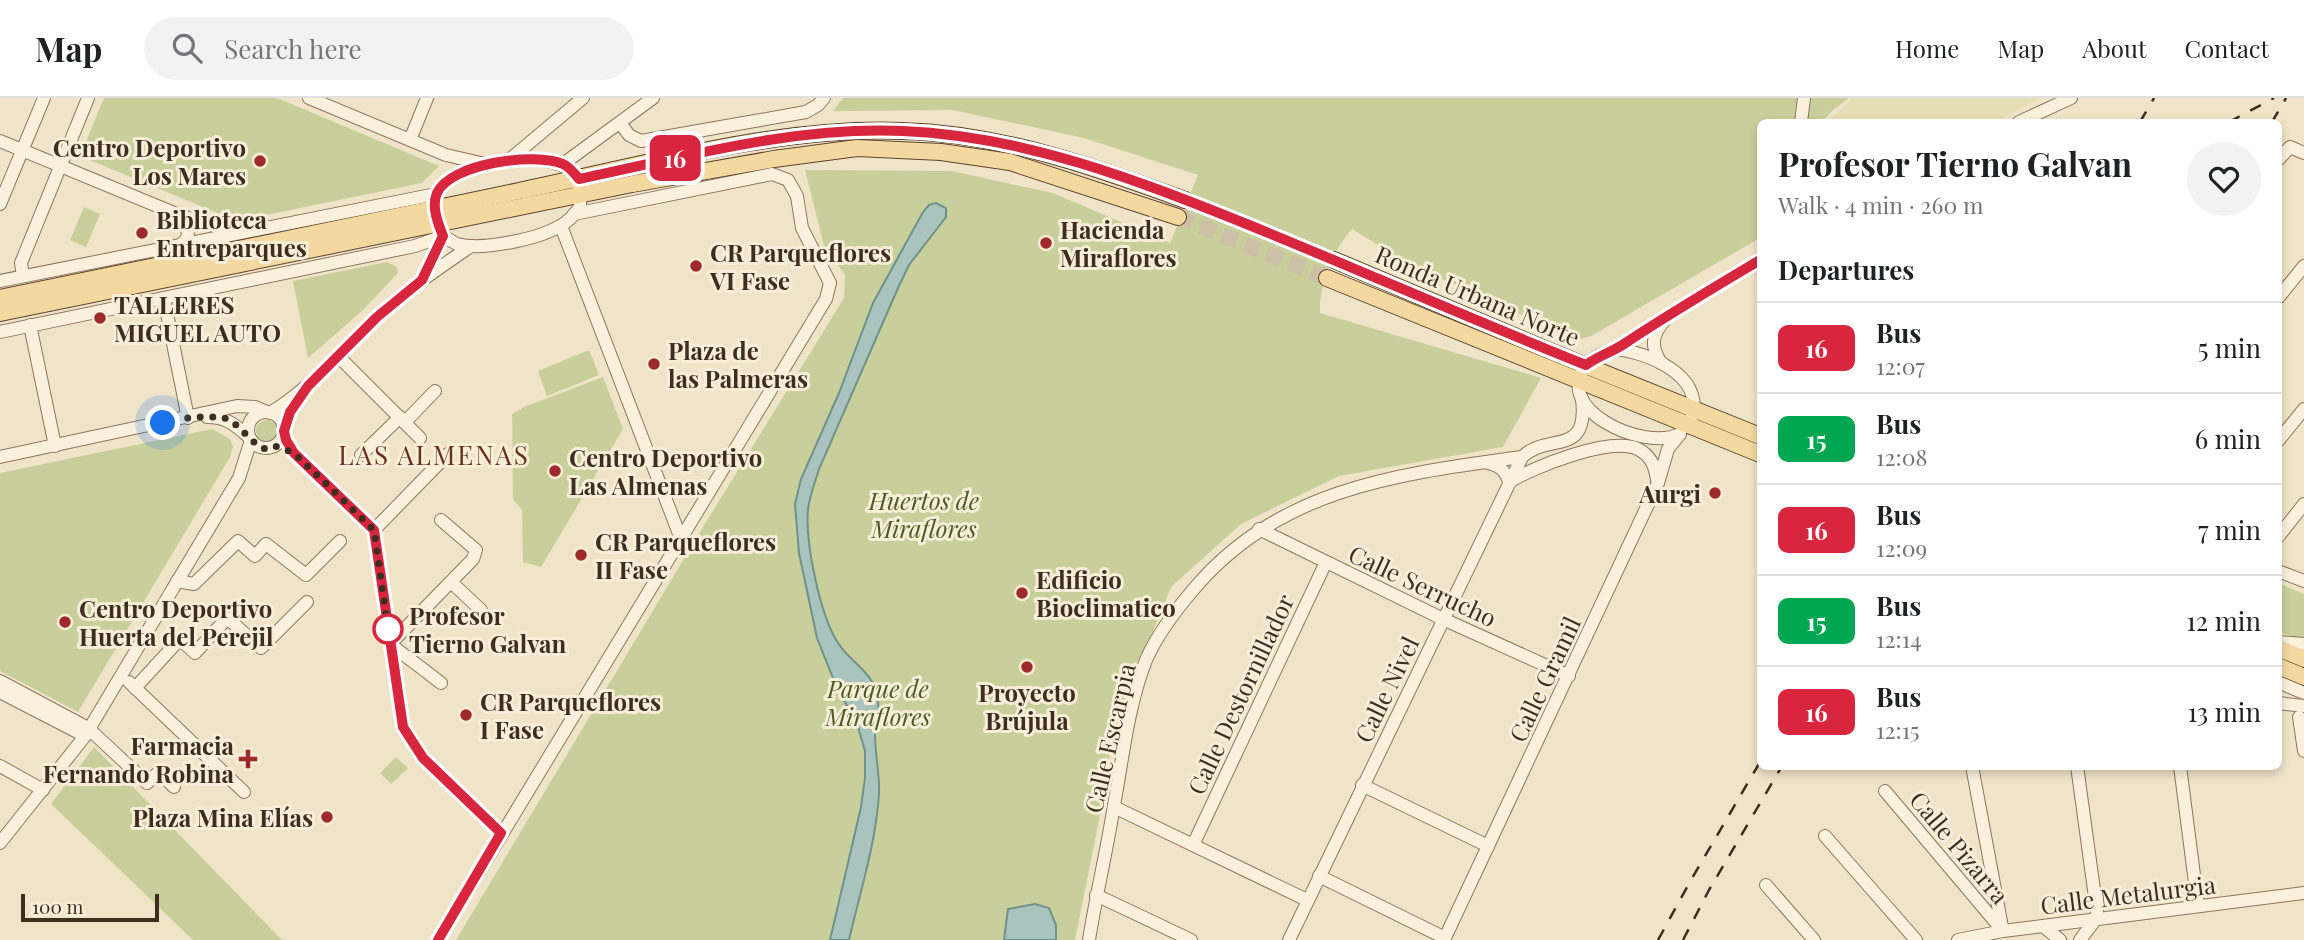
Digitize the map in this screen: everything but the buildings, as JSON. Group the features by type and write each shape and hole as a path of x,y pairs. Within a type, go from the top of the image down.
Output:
{"main road":[{"path":"580,187 667,160 797,137 852,131 900,131 944,133 1024,147 1088,165 1185,200"},
{"path":"0,298 580,187 857,148 941,152 1010,162 1178,217"},
{"path":"0,315 438,216"},
{"name":"Ronda Urbana Norte","path":"1334,260 1757,435"},
{"name":"Ronda Urbana Norte","path":"1327,278 1580,382 1684,430 1757,453"},
{"path":"2282,650 2304,659"},
{"path":"2282,668 2304,678"}],"street":[{"path":"0,204 44,98"},
{"path":"23,276 22,263 88,98"},
{"path":"309,98 446,155 488,164"},
{"path":"410,140 427,98"},
{"path":"509,160 583,98"},
{"path":"563,164 653,98"},
{"path":"620,123 629,135 641,141 806,112 824,98"},
{"path":"1801,119 1804,98"},
{"path":"2026,119 2071,98"},
{"path":"0,141 179,215 237,233"},
{"path":"2282,156 2290,147 2304,152"},
{"path":"422,280 434,256 438,216 452,169 446,155"},
{"path":"438,216 455,244 471,246 525,238 561,226 580,207 580,187 572,170 563,164 538,159 488,164 448,181"},
{"path":"438,940 826,299 830,283 802,228 797,196 788,180 772,174 574,214"},
{"path":"179,215 187,226 188,237 182,244"},
{"path":"0,281 237,233 438,216"},
{"path":"415,246 438,216"},
{"path":"561,226 681,539"},
{"path":"0,332 415,246 427,247 434,256"},
{"path":"242,472 282,440 290,412 308,386 377,317 422,280 471,246"},
{"path":"1684,430 1668,439 1654,440 1623,431 1591,413 1582,399 1580,382 1586,365 1757,262"},
{"path":"2282,293 2304,266"},
{"path":"164,299 191,417"},
{"path":"1661,363 1654,352 1653,337 1674,311"},
{"path":"30,325 55,446"},
{"path":"1615,349 1638,353 1661,363 1683,379 1692,396 1694,408"},
{"path":"338,356 420,438"},
{"path":"0,843 87,732 191,558 242,472 251,420 308,386"},
{"path":"360,456 435,391"},
{"name":"Calle Escarpia","path":"1089,940 1128,727 1147,660 1173,613 1209,570 1259,529 1298,507 1342,491 1375,482 1522,457 1527,452 1562,442 1583,425 1582,399"},
{"path":"0,457 237,406 255,407 279,417 286,440 294,453 374,530 403,727 423,758 501,833"},
{"name":"Calle Gramil","path":"1444,939 1658,484 1668,449 1684,430 1694,408"},
{"path":"2282,436 2304,409"},
{"path":"191,417 222,417 232,421 256,445 294,453"},
{"path":"1485,462 1506,472 1508,482 1553,461 1620,446 1640,450 1651,460 1658,484"},
{"path":"374,530 449,454"},
{"name":"Calle Nivel","path":"1289,940 1522,457"},
{"path":"2282,532 2304,505"},
{"path":"390,644 474,559 476,550 441,520"},
{"name":"Calle Serrucho","path":"1259,529 1443,619 1569,676"},
{"path":"177,581 194,584 238,541 255,556 267,544 306,575 340,541"},
{"path":"191,558 206,572"},
{"name":"Calle Destornillador","path":"1193,845 1326,562"},
{"path":"2282,573 2304,581"},
{"path":"452,582 481,610"},
{"path":"135,688 180,639 195,653 227,618 261,648 307,602"},
{"path":"2282,642 2304,644"},
{"path":"390,644 441,683"},
{"path":"135,652 152,670"},
{"path":"121,674 244,792"},
{"path":"2282,686 2304,678"},
{"path":"0,681 87,732 147,783 159,772 174,787"},
{"path":"2282,686 2304,694"},
{"path":"0,692 87,732"},
{"path":"2282,704 2302,712 2304,751"},
{"path":"0,766 43,790"},
{"path":"1973,770 2003,931"},
{"path":"2078,770 2097,919 2080,940"},
{"path":"2181,770 2198,906"},
{"path":"1362,785 1488,846"},
{"name":"Calle Pizarra","path":"1885,791 2003,931"},
{"path":"1114,807 1307,900"},
{"path":"1825,836 1916,940"},
{"path":"1319,876 1444,939"},
{"path":"1766,885 1814,940"},
{"name":"Calle Metalurgia","path":"1958,940 2003,931 2304,894"},
{"path":"1096,895 1191,940"},
{"path":"2078,922 2081,927 2080,940"},
{"path":"2043,926 2060,940"}],"shaded area":[{"path":"1852,98 2041,98 2001,119 1830,119"}],"green space":[{"name":"Centro Deportivo Los Mares","path":"104,98 277,98 439,166 422,183 237,221 80,156"},
{"name":"Parque de Miraflores","path":"843,98 1849,98 1825,119 1757,119 1757,240 1591,336 1577,340 1407,263 1352,229 1328,268 1320,313 1541,378 1503,447 1339,476 1241,524 1171,587 1151,636 1135,666 1112,743 1075,940 456,940 700,532 844,298 845,275 824,246 805,170 952,171 1053,193 1170,243 1198,175 1084,138 953,110 833,111"},
{"path":"84,207 100,214 86,247 70,240"},
{"path":"387,262 397,267 398,273 362,311 308,358 293,281"},
{"path":"589,350 599,375 547,396 538,371"},
{"name":"Centro Deportivo Las Almenas","path":"603,377 623,429 541,567 523,562 522,510 513,499 512,414"},
{"path":"263,420 271,420 278,427 278,435 271,442 263,442 256,435 256,427"},
{"path":"212,429 230,439 233,447 230,457 78,712 0,671 0,473"},
{"path":"2282,585 2304,594 2304,640 2282,633"},
{"path":"94,747 282,940 193,940 51,804"},
{"path":"396,757 408,768 391,784 380,773"}],"water":[{"path":"936,203 946,208 946,217 909,265 898,288 819,469 808,509 811,559 825,615 838,643 872,682 878,700 875,735 879,794 871,849 849,940 830,940 861,807 865,751 858,727 835,683 817,638 799,553 795,504 801,479 839,393 873,303 923,212 929,205"},
{"path":"1035,904 1049,908 1056,925 1056,940 1004,940 1008,909"}],"tunnel":[{"path":"1185,200 1334,260"},
{"path":"1178,217 1327,278"}],"railway":[{"path":"2142,119 2154,98"},
{"path":"2235,119 2274,98"},
{"path":"2274,119 2286,98"},
{"path":"1658,940 1757,767"},
{"path":"1683,940 1709,890 1780,770"}],"bus line":[{"name":"16","path":"438,940 501,833 423,758 403,727 374,530 294,453 286,440 284,426 308,386 377,317 422,280 443,236 435,209 436,194 448,181 467,171 509,160 538,159 563,164 579,179 757,143 852,131 944,133 989,140 1088,165 1185,200 1586,365 1757,262"}],"place":[{"name":"Centro Deportivo Los Mares","path":"260,161"},
{"name":"Biblioteca Entreparques","path":"142,233"},
{"name":"Hacienda Miraflores","path":"1046,243"},
{"name":"CR Parqueflores VI Fase","path":"696,266"},
{"name":"TALLERES MIGUEL AUTO","path":"100,318"},
{"name":"Plaza de las Palmeras","path":"654,364"},
{"name":"Centro Deportivo Las Almenas","path":"555,471"},
{"name":"Aurgi","path":"1715,493"},
{"name":"CR Parqueflores II Fase","path":"581,555"},
{"name":"Edificio Bioclimatico","path":"1022,593"},
{"name":"Centro Deportivo Huerta del Perejil","path":"65,622"},
{"name":"Profesor Tierno Galvan","path":"388,629"},
{"name":"Proyecto Brújula","path":"1027,667"},
{"name":"CR Parqueflores I Fase","path":"466,715"},
{"name":"Farmacia Fernando Robina","path":"248,759"},
{"name":"Plaza Mina Elías","path":"327,817"}],"district":[{"name":"LAS ALMENAS","path":"434,454"}],"route":[{"path":"163,423 193,417 222,417 232,421 259,447 266,449 275,446 294,453 374,530 388,629"}],"park label":[{"name":"Huertos de Miraflores","path":"924,514"}]}
